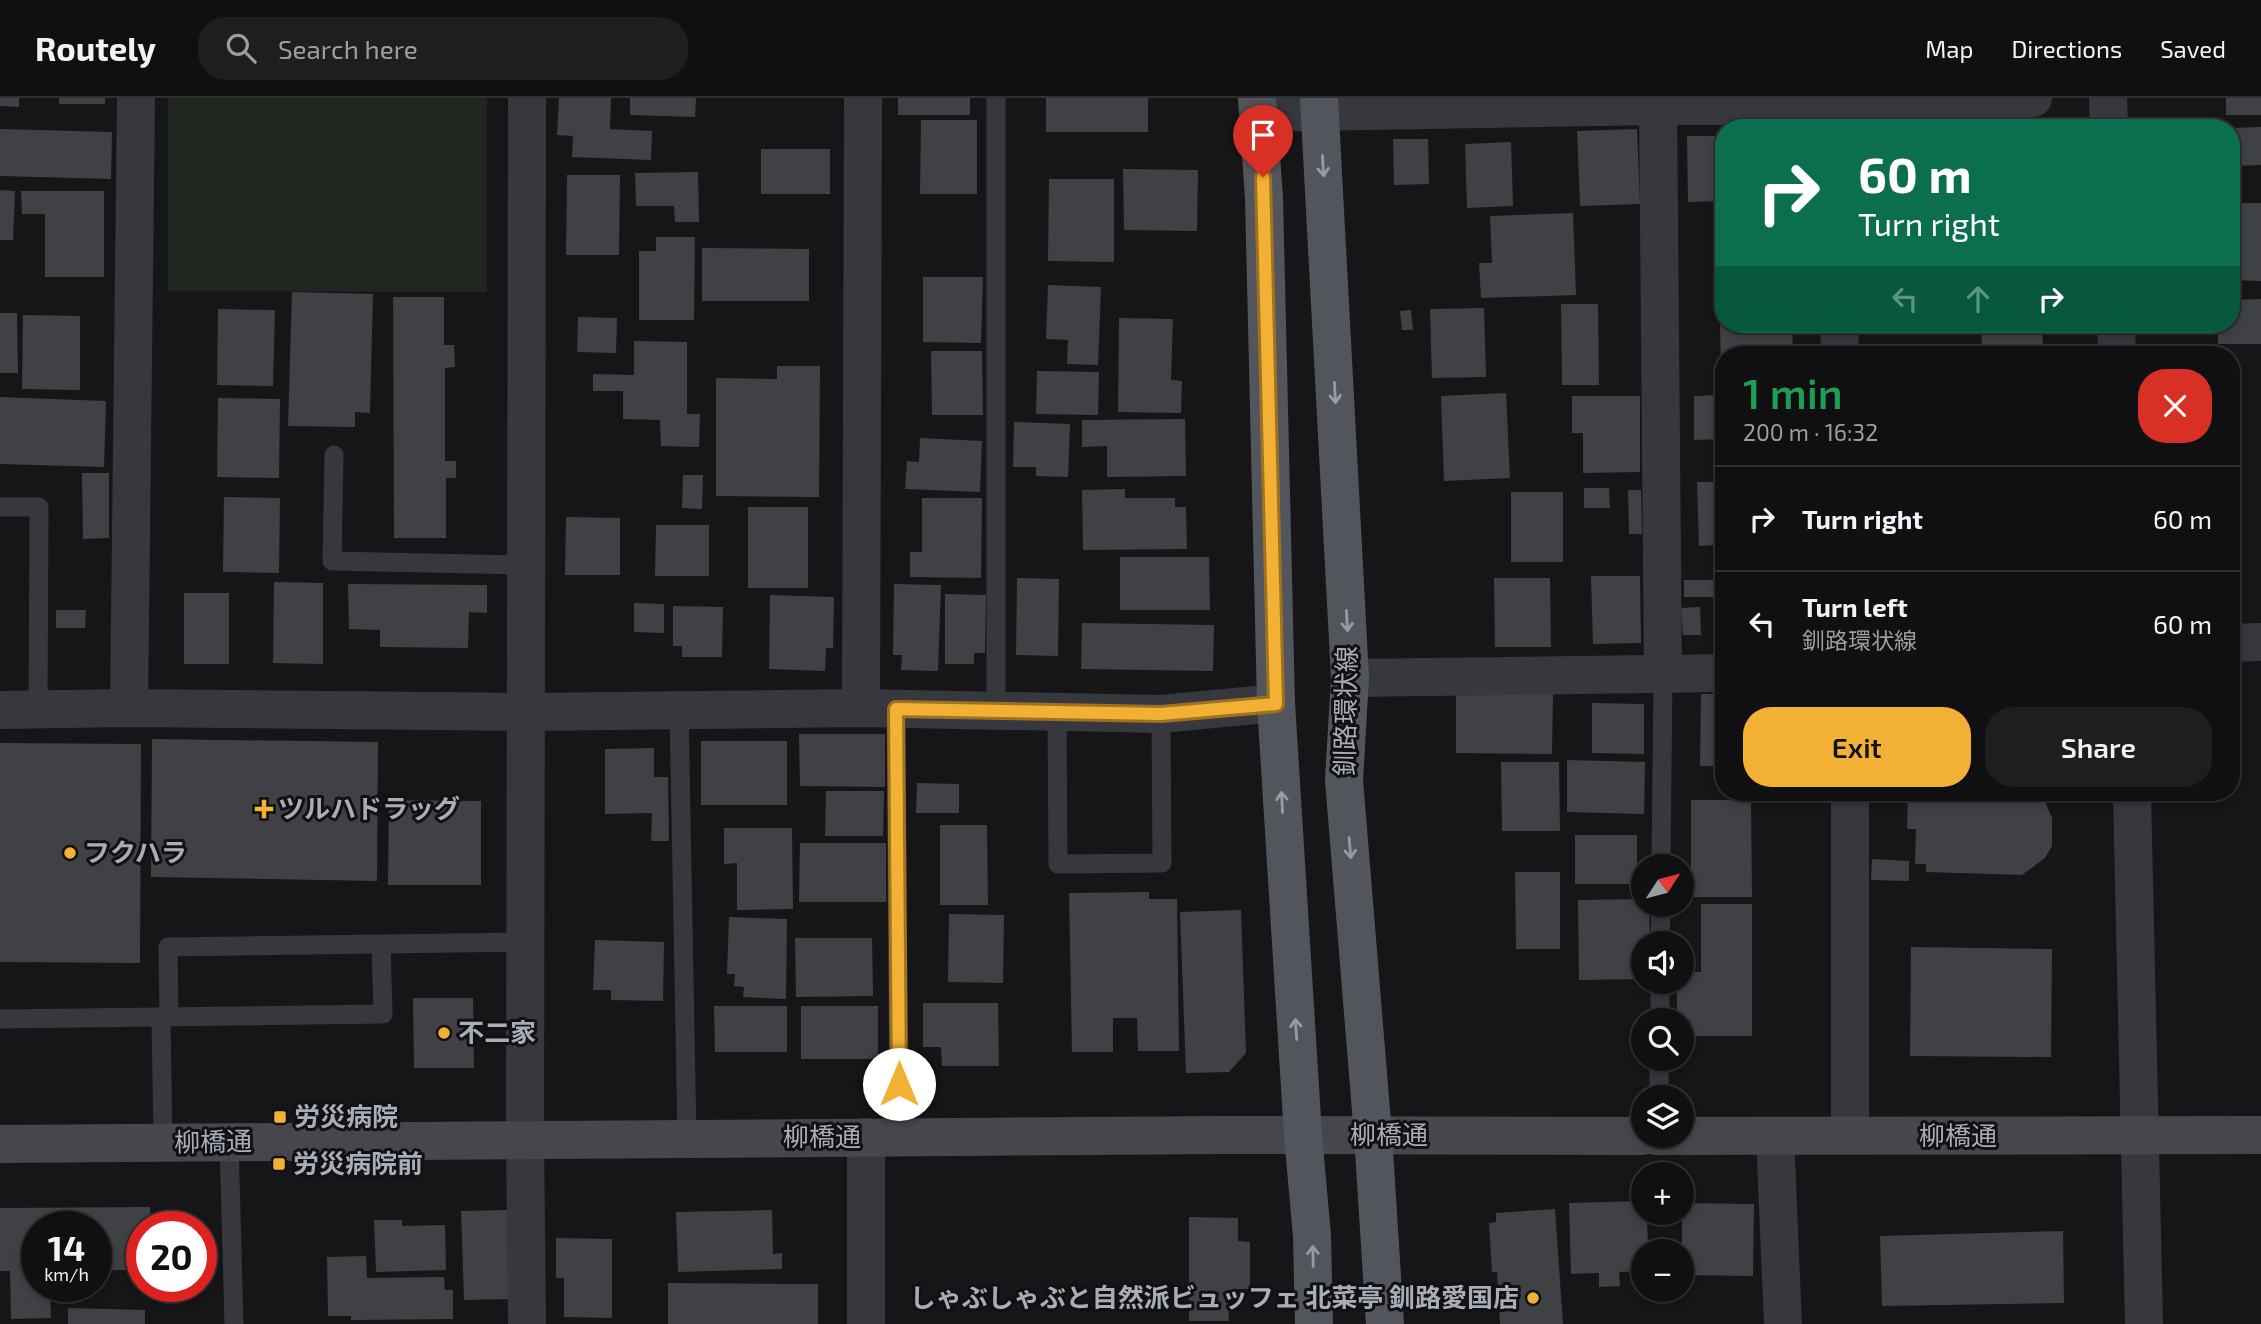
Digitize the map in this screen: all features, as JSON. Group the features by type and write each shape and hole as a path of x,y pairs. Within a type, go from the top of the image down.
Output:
{"main road":[{"path":"1258,105 1264,198 1276,704 1303,1135 1312,1236 1314,1324"},
{"name":"釧路環状線","path":"1320,105 1350,678 1344,780 1373,1135 1385,1324"}],"street":[{"path":"130,708 136,98"},
{"path":"527,98 524,1138 527,1324"},
{"path":"863,98 879,708"},
{"path":"1258,105 1658,106 1754,102 1832,117 2033,98"},
{"path":"2108,98 2109,119"},
{"path":"1658,106 1663,674"},
{"path":"2240,643 2261,642"},
{"path":"1350,678 1715,673"},
{"path":"0,710 130,708 527,712 879,708 1161,714 1276,704"},
{"path":"1850,801 1850,1136"},
{"path":"2132,801 2144,1324"},
{"name":"柳橋通","path":"1694,1136 2261,1135"},
{"name":"柳橋通","path":"0,1144 524,1138 1631,1136"},
{"path":"1775,1136 1783,1324"},
{"path":"866,1324 882,1137"}],"lane":[{"path":"996,98 996,710"},
{"path":"334,455 332,561 526,565"},
{"path":"0,507 39,507 38,709"},
{"path":"1661,854 1663,674"},
{"path":"879,708 882,1137"},
{"path":"679,710 687,1138"},
{"path":"1057,712 1058,864 1162,863 1161,714"},
{"path":"163,1142 168,947 525,942"},
{"path":"0,1019 383,1014 381,944"},
{"path":"229,1142 234,1324"}],"shaded area":[{"path":"168,98 487,98 487,292 168,291"}],"building":[{"path":"0,98 19,98 19,107 0,106"},
{"path":"59,98 105,98 105,104 59,104"},
{"path":"559,98 611,98 610,129 652,131 651,160 572,157 573,136 557,135"},
{"path":"630,98 696,98 695,117 630,115"},
{"path":"898,98 970,98 970,115 898,115"},
{"path":"1046,98 1148,98 1148,132 1046,132"},
{"path":"2226,98 2261,98 2261,115 2226,115"},
{"path":"921,120 977,120 977,194 920,194"},
{"path":"2261,127 2261,165 2240,166 2240,128"},
{"path":"0,129 112,132 111,179 0,176"},
{"path":"1637,129 1640,204 1580,206 1577,131"},
{"path":"1687,136 1715,136 1715,201 1688,202"},
{"path":"1393,139 1428,139 1429,184 1394,185"},
{"path":"1511,142 1513,206 1467,208 1465,144"},
{"path":"761,149 830,149 830,194 761,194"},
{"path":"1123,169 1198,170 1197,231 1124,230"},
{"path":"698,172 699,222 675,222 674,206 636,206 635,173"},
{"path":"567,175 620,175 619,255 566,255"},
{"path":"1049,179 1114,179 1114,262 1048,261"},
{"path":"0,190 15,191 13,240 0,240"},
{"path":"21,191 104,191 104,277 45,277 45,214 22,214"},
{"path":"2240,203 2261,203 2261,281 2240,280"},
{"path":"1573,213 1576,295 1481,298 1479,263 1492,263 1490,216"},
{"path":"656,237 695,237 694,320 639,320 639,251 656,251"},
{"path":"702,248 809,249 809,301 702,301"},
{"path":"923,277 983,277 981,343 923,342"},
{"path":"1048,285 1101,287 1098,365 1067,364 1068,340 1046,339"},
{"path":"292,292 373,294 370,413 355,412 355,427 288,426"},
{"path":"393,297 444,297 444,345 454,345 455,367 445,368 445,461 456,461 456,478 446,478 446,538 394,538"},
{"path":"2261,299 2261,344 2218,344 2218,333 2240,333 2240,300"},
{"path":"1561,304 1598,304 1599,385 1562,385"},
{"path":"1484,308 1486,377 1432,378 1430,309"},
{"path":"218,309 275,310 273,386 217,385"},
{"path":"1411,310 1413,330 1402,330 1400,311"},
{"path":"0,313 17,313 18,373 0,373"},
{"path":"23,315 80,316 80,390 22,389"},
{"path":"578,317 617,318 616,353 577,352"},
{"path":"1119,318 1173,319 1171,380 1182,381 1181,413 1118,412"},
{"path":"1720,333 1792,333 1793,346 1720,346"},
{"path":"1981,333 2042,333 2043,346 1982,346"},
{"path":"634,341 687,342 687,414 700,414 699,447 661,446 660,420 623,419 623,391 593,391 593,374 634,375"},
{"path":"931,351 982,351 983,415 932,415"},
{"path":"777,366 820,366 819,497 716,496 716,378 777,379"},
{"path":"1037,371 1099,372 1098,415 1036,414"},
{"path":"1506,393 1510,478 1444,481 1441,396"},
{"path":"1715,395 1715,439 1694,440 1694,396"},
{"path":"1572,396 1640,396 1640,472 1583,473 1583,433 1572,433"},
{"path":"0,397 106,401 104,467 0,464"},
{"path":"218,398 280,399 279,478 217,477"},
{"path":"1185,419 1186,476 1107,477 1107,446 1082,447 1082,420"},
{"path":"1014,422 1070,424 1068,477 1036,476 1036,467 1013,467"},
{"path":"920,438 982,441 980,492 905,489 907,461 919,462"},
{"path":"82,473 109,473 109,538 83,539"},
{"path":"683,475 703,475 702,509 682,508"},
{"path":"1697,482 1715,482 1715,545 1699,546"},
{"path":"1584,488 1609,488 1610,508 1584,508"},
{"path":"1125,489 1125,498 1175,498 1175,507 1186,507 1187,549 1083,550 1082,490"},
{"path":"1628,490 1641,490 1642,534 1629,534"},
{"path":"1511,492 1563,492 1563,562 1511,562"},
{"path":"224,497 280,498 279,573 223,572"},
{"path":"922,498 982,498 981,578 910,577 910,552 922,552"},
{"path":"748,507 808,507 808,588 748,588"},
{"path":"566,517 620,518 620,575 565,575"},
{"path":"656,525 709,525 709,576 655,576"},
{"path":"1120,557 1209,557 1210,610 1120,610"},
{"path":"1591,576 1640,576 1641,643 1593,644"},
{"path":"1017,578 1059,579 1058,656 1016,655"},
{"path":"1494,578 1550,578 1551,647 1495,647"},
{"path":"1684,580 1715,580 1715,597 1684,597"},
{"path":"274,582 323,583 323,664 273,663"},
{"path":"348,584 487,585 487,613 469,612 468,648 380,647 380,630 349,629"},
{"path":"894,584 941,585 938,671 901,670 902,655 893,655"},
{"path":"184,593 229,593 229,664 184,664"},
{"path":"945,594 986,595 985,653 974,653 974,664 945,664"},
{"path":"770,595 834,597 833,648 826,648 825,671 769,669"},
{"path":"634,603 664,604 664,633 634,632"},
{"path":"673,606 723,607 722,657 682,657 682,646 673,646"},
{"path":"1700,607 1701,635 1683,635 1681,608"},
{"path":"56,610 86,610 85,628 56,628"},
{"path":"1082,623 1214,625 1213,671 1081,669"},
{"path":"1456,690 1553,692 1552,754 1456,753"},
{"path":"1701,694 1715,694 1715,766 1700,766"},
{"path":"1592,703 1644,704 1644,754 1592,753"},
{"path":"799,734 885,734 885,787 800,786"},
{"name":"ツルハドラッグ","path":"152,739 378,742 377,881 151,877"},
{"path":"701,741 787,741 787,805 701,805"},
{"name":"フクハラ","path":"0,743 141,744 140,963 0,962"},
{"path":"654,748 654,777 668,777 669,841 651,841 652,813 605,814 605,749"},
{"path":"1567,760 1645,762 1644,814 1567,812"},
{"path":"1501,762 1559,762 1560,831 1502,831"},
{"path":"917,783 959,784 959,813 916,813"},
{"path":"826,791 884,791 883,836 825,836"},
{"path":"389,800 481,801 481,885 388,885"},
{"path":"1691,800 1751,801 1752,897 1694,897"},
{"path":"1829,801 1829,803 1780,802"},
{"path":"1908,801 2046,801 2052,818 2052,846 2045,858 2022,875 1926,872 1926,864 1915,864 1916,829 1907,829"},
{"path":"940,825 987,825 988,905 940,905"},
{"path":"724,828 792,828 793,909 737,910 737,863 724,864"},
{"path":"1575,835 1637,835 1637,854 1631,854 1631,884 1575,884"},
{"path":"800,843 886,843 886,902 799,902"},
{"path":"1872,859 1909,861 1909,881 1871,880"},
{"path":"1515,872 1560,872 1560,949 1516,949"},
{"path":"1149,892 1149,899 1177,899 1179,1051 1138,1051 1137,1018 1113,1018 1113,1052 1072,1052 1069,893"},
{"path":"1631,899 1631,917 1649,917 1650,931 1631,931 1631,979 1579,980 1578,900"},
{"path":"1701,904 1752,904 1752,1036 1694,1036 1694,1008 1677,1008 1677,994 1694,994 1694,972 1701,972"},
{"path":"1241,910 1246,1053 1229,1072 1186,1073 1180,912"},
{"path":"949,914 1004,915 1003,983 948,982"},
{"path":"729,917 787,919 786,999 743,997 744,987 734,986 735,974 727,974"},
{"path":"795,938 872,938 873,996 796,997"},
{"path":"595,940 664,942 663,1001 611,1000 611,990 593,990"},
{"path":"1911,947 2052,949 2051,1057 1910,1056"},
{"name":"不二家","path":"413,998 473,998 474,1068 414,1068"},
{"path":"923,1003 998,1003 999,1066 942,1066 941,1047 923,1047"},
{"path":"714,1006 787,1006 787,1052 715,1052"},
{"path":"801,1006 878,1006 878,1059 801,1059"},
{"path":"1631,1201 1631,1225 1647,1225 1648,1239 1631,1239 1631,1272 1619,1272 1620,1286 1599,1287 1599,1273 1571,1274 1569,1203"},
{"path":"1694,1203 1754,1204 1753,1276 1694,1275 1694,1239 1682,1239 1682,1225 1694,1225"},
{"path":"150,1207 150,1211 126,1211 126,1270 112,1270 112,1211 21,1211 21,1302 50,1302 51,1318 11,1319 10,1271 0,1271 0,1208"},
{"path":"1555,1209 1563,1324 1500,1324 1497,1272 1492,1272 1489,1223 1496,1222 1496,1213"},
{"path":"512,1210 515,1299 464,1300 461,1211"},
{"path":"772,1210 773,1254 782,1253 782,1269 678,1272 676,1212"},
{"path":"1189,1217 1238,1218 1238,1241 1250,1242 1250,1289 1237,1289 1237,1300 1228,1300 1229,1321 1189,1321"},
{"path":"374,1220 402,1220 402,1226 445,1225 446,1270 376,1272"},
{"path":"2063,1231 2064,1303 1882,1306 1880,1236"},
{"path":"556,1238 612,1239 612,1318 564,1317 564,1278 556,1278"},
{"path":"366,1256 367,1278 444,1277 445,1290 453,1290 453,1319 351,1320 351,1316 328,1316 327,1257"},
{"path":"668,1283 818,1284 818,1324 668,1324"},
{"path":"68,1308 145,1310 145,1324 68,1324"}],"place":[{"name":"ツルハドラッグ","path":"264,809"},
{"name":"フクハラ","path":"70,853"},
{"name":"不二家","path":"444,1033"},
{"name":"労災病院","path":"280,1117"},
{"name":"労災病院前","path":"279,1164"},
{"name":"しゃぶしゃぶと自然派ビュッフェ 北菜亭 釧路愛国店","path":"1533,1298"}],"route":[{"path":"899,1084 896,709 1161,714 1276,704 1263,177"}]}
